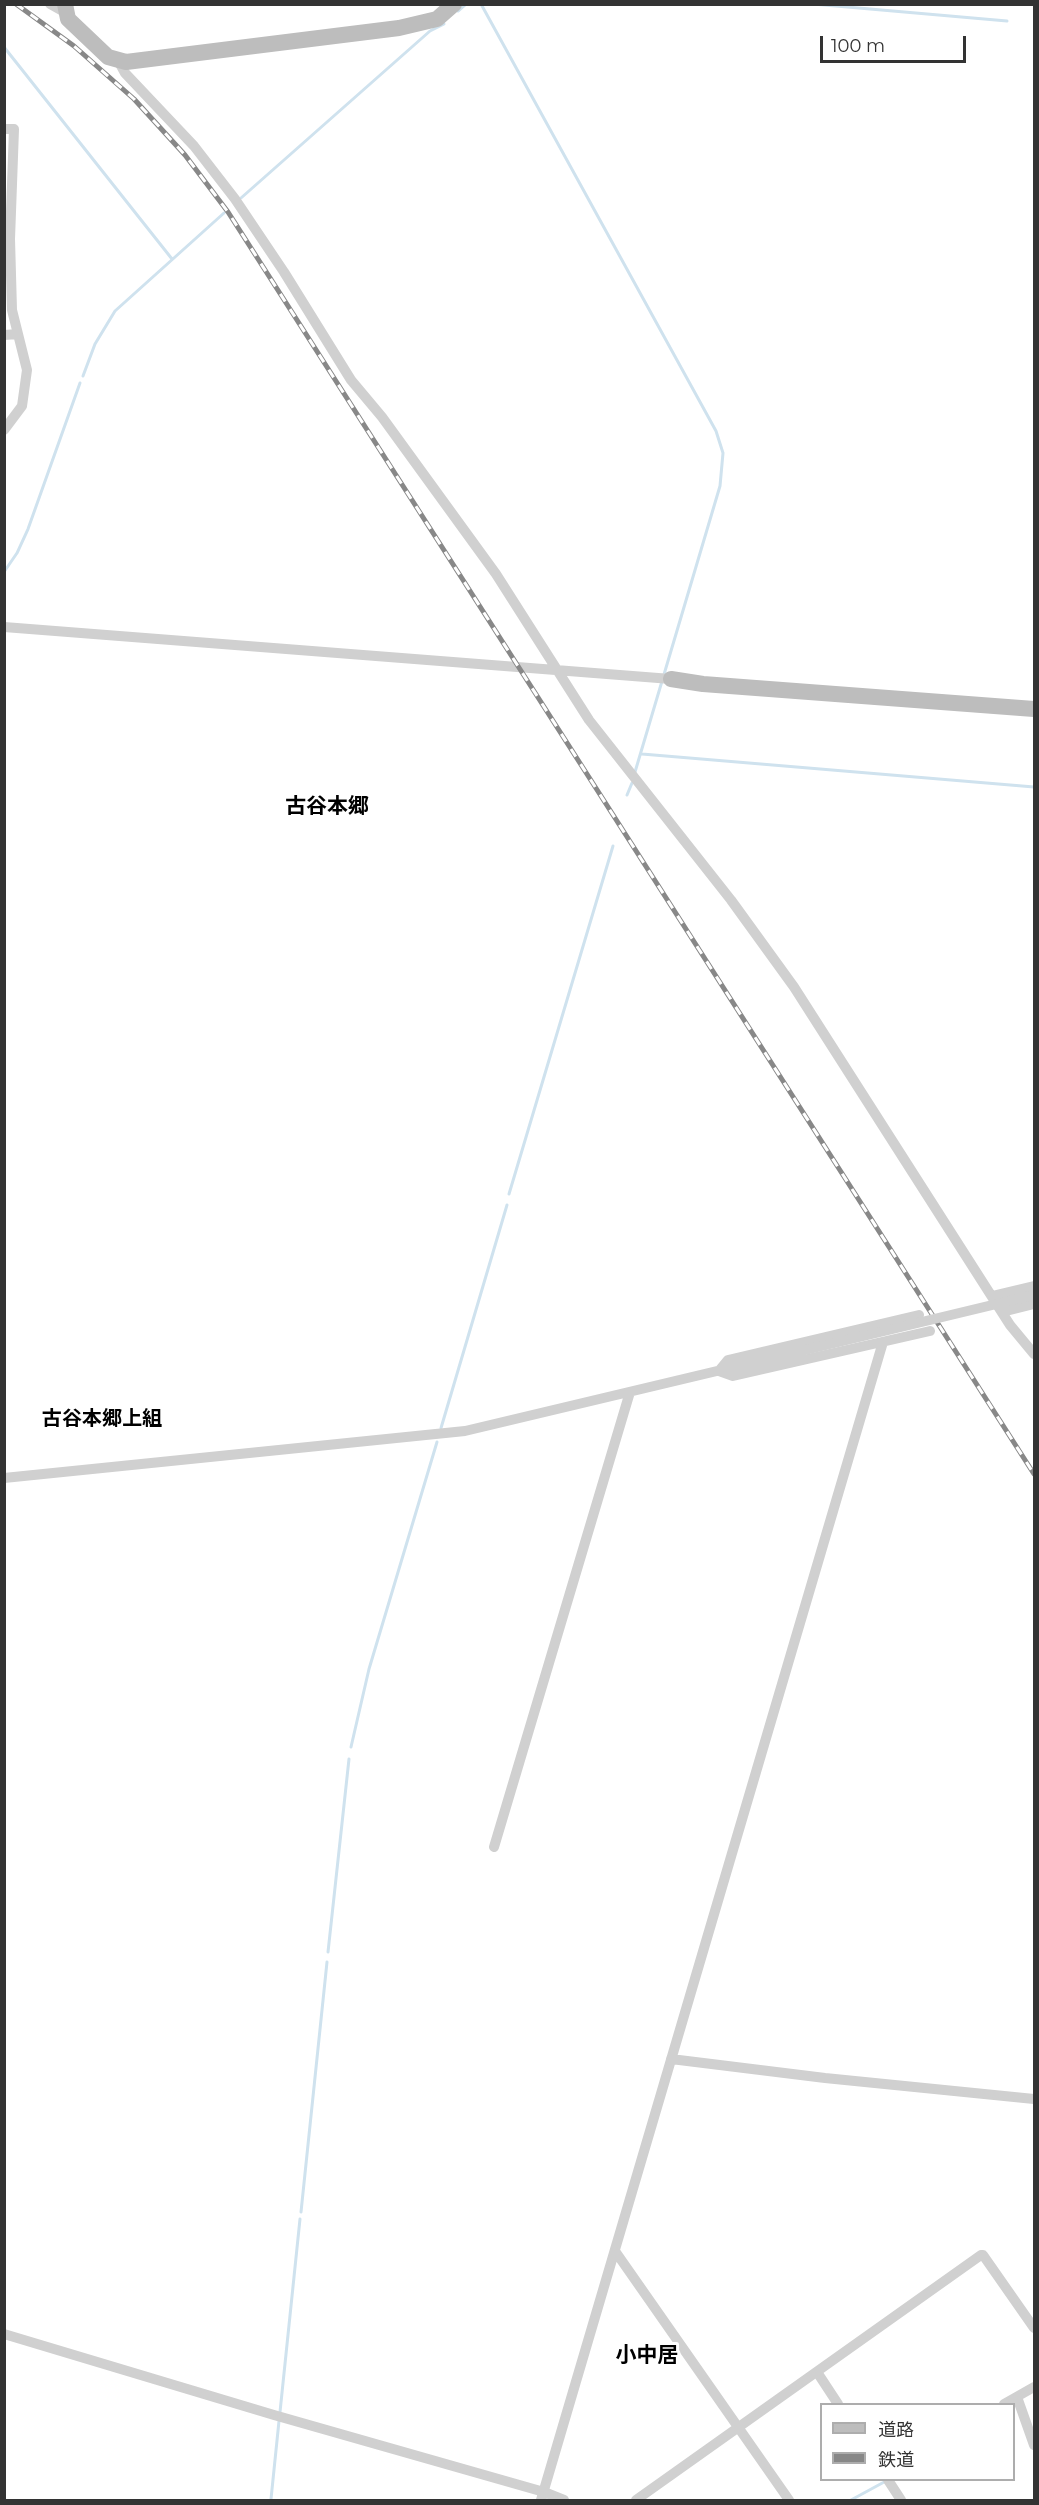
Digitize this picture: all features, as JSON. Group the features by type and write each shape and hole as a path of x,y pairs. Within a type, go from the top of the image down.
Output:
{"street":[{"path":"50,4 65,9 68,19 108,57 119,62 399,28 437,19 454,4"},
{"path":"119,62 125,73 194,146 235,199 284,272 351,380 382,417 483,557 589,720 731,900 794,987 1002,1312 1035,1354"},
{"path":"4,129 14,129 10,239 12,310 27,370 22,406 4,430"},
{"path":"4,335 18,334"},
{"path":"4,627 1035,709"},
{"path":"992,1296 1035,1286"},
{"path":"4,1478 465,1431 1035,1295"},
{"path":"1002,1312 1035,1304"},
{"path":"719,1371 728,1360 919,1315"},
{"path":"719,1371 733,1376 930,1331"},
{"path":"542,2496 883,1342"},
{"path":"494,1847 630,1392"},
{"path":"671,2059 825,2078 1035,2099"},
{"path":"615,2251 789,2500"},
{"path":"636,2500 981,2255 984,2255 1035,2328"},
{"path":"4,2334 542,2496 564,2500"},
{"path":"817,2372 837,2403"},
{"path":"1006,2403 1035,2387"},
{"path":"1017,2397 1035,2445"},
{"path":"889,2481 901,2500"}],"waterway":[{"path":"458,11 466,4"},
{"path":"481,4 716,431 723,453 720,486 635,772"},
{"path":"813,4 1007,21"},
{"path":"241,198 430,31 444,24"},
{"path":"4,47 172,259"},
{"path":"83,376 95,344 115,311 224,213"},
{"path":"4,572 17,553 28,529 80,383"},
{"path":"642,754 1034,787"},
{"path":"627,795 632,783"},
{"path":"509,1194 613,846"},
{"path":"441,1428 507,1205"},
{"path":"351,1747 369,1669 437,1442"},
{"path":"328,1952 349,1759"},
{"path":"301,2212 327,1962"},
{"path":"280,2412 300,2219"},
{"path":"271,2499 279,2421"},
{"path":"851,2500 886,2481"}],"railway":[{"path":"16,4 74,46 134,99 185,155 228,212 1034,1474"}],"district":[{"name":"古谷本郷","path":"327,807"},
{"name":"古谷本郷上組","path":"102,1419"},
{"name":"小中居","path":"647,2356"}]}
